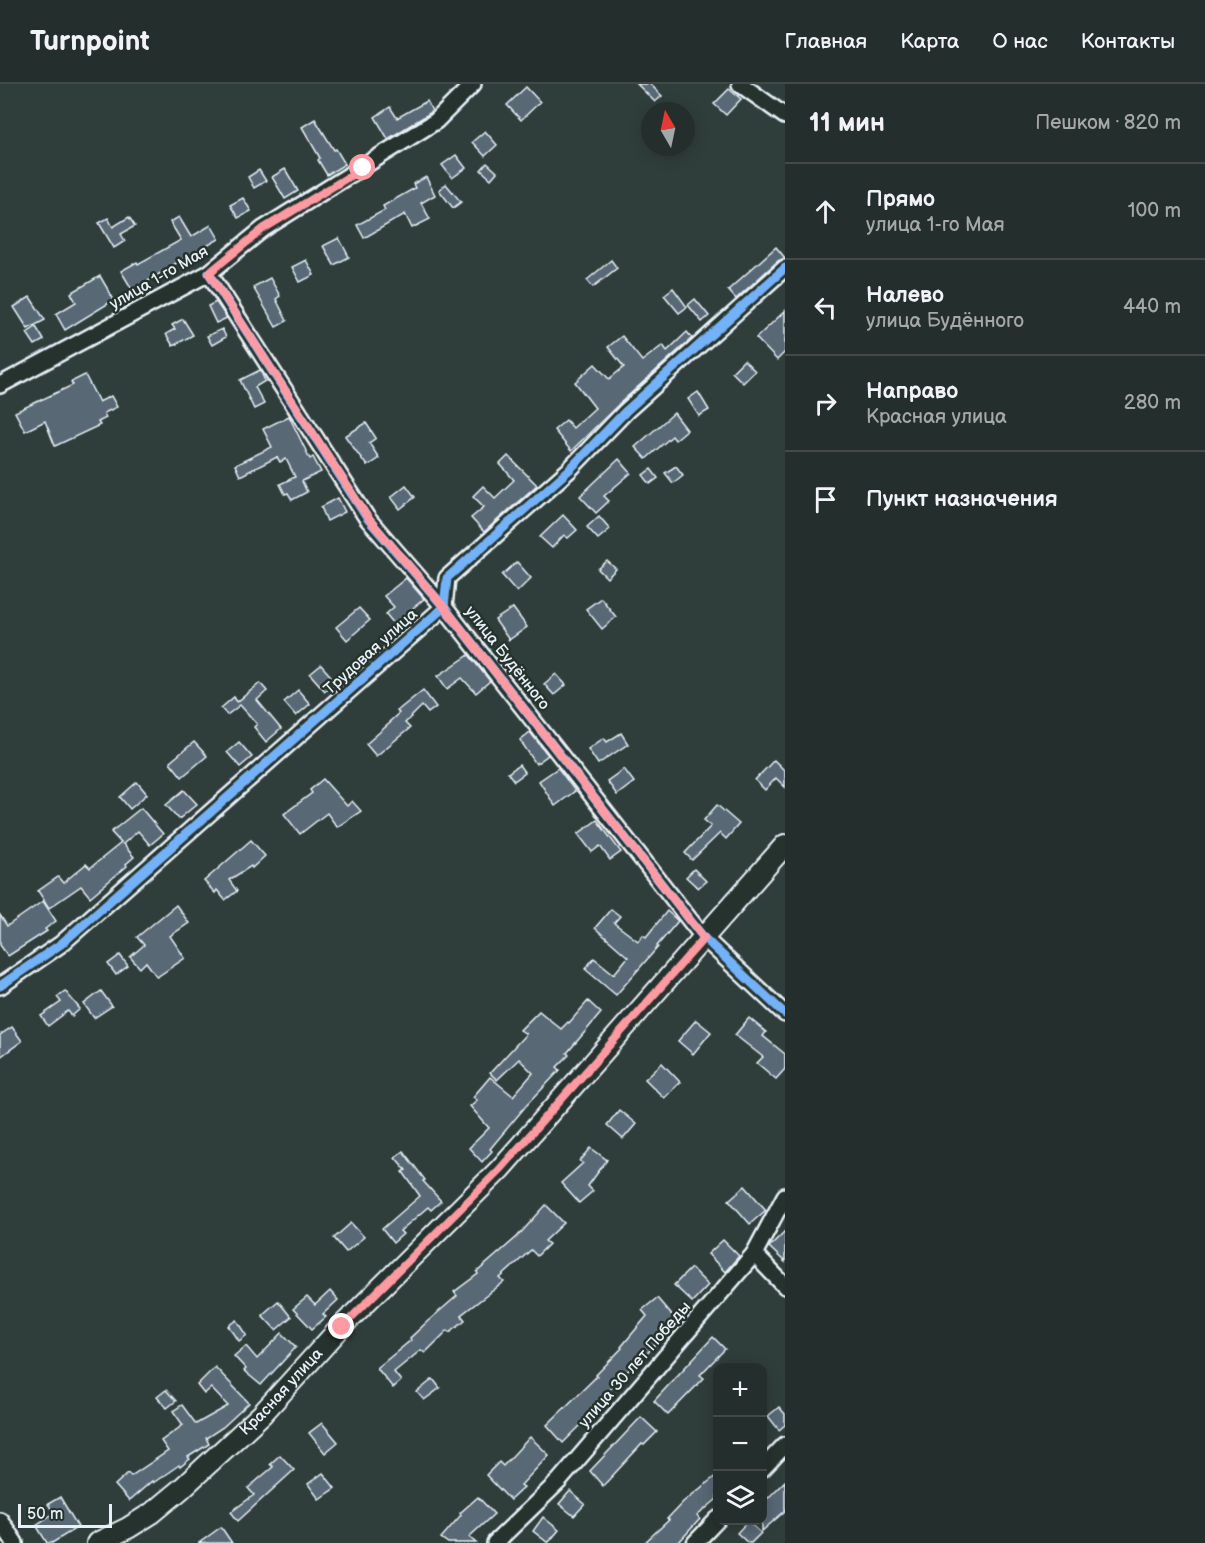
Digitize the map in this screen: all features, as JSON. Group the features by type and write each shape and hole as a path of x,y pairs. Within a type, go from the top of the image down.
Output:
{"main road":[{"name":"Красная улица","path":"97,1543 152,1513 181,1490 262,1414 342,1327 500,1169 785,845"}],"street":[{"name":"улица 1-го Мая","path":"0,385 209,273 263,229 436,121 473,84"},
{"path":"740,84 785,116"},
{"path":"444,607 447,578 569,470 626,411 785,268"},
{"name":"улица Будённого","path":"209,273 368,518 444,607 704,938 785,1014"},
{"name":"Трудовая улица","path":"0,986 61,944 444,607"},
{"name":"улица 30 лет Победы","path":"495,1543 559,1481 754,1254 785,1196"},
{"path":"754,1254 785,1286"},
{"path":"767,1464 785,1445"},
{"path":"0,1520 15,1543"},
{"path":"695,1543 713,1523"}],"building":[{"path":"637,84 650,84 662,96 655,102"},
{"path":"526,87 540,102 521,120 507,105"},
{"path":"729,89 741,99 726,115 714,104"},
{"path":"427,101 432,111 430,113 388,139 375,117 390,107 397,118"},
{"path":"315,119 345,164 327,175 302,127"},
{"path":"485,131 497,145 485,156 472,142"},
{"path":"456,155 466,168 452,178 442,165"},
{"path":"487,163 497,172 491,179 481,170"},
{"path":"285,169 298,191 285,199 272,177"},
{"path":"259,170 266,181 254,188 248,177"},
{"path":"426,177 435,195 421,203 430,219 412,228 405,214 364,238 357,225 385,210 383,206 415,188 413,184"},
{"path":"446,184 461,202 453,208 439,190"},
{"path":"243,198 251,211 238,218 230,205"},
{"path":"129,217 135,226 121,234 125,241 114,248 99,223 108,218 113,227"},
{"path":"179,217 191,237 211,225 219,239 133,291 121,271 181,240 170,222"},
{"path":"339,238 349,257 334,265 323,246"},
{"path":"776,247 785,258 778,261 736,299 728,290"},
{"path":"306,260 314,275 300,282 292,267"},
{"path":"611,260 617,268 593,287 587,280"},
{"path":"100,276 114,300 65,330 56,314 76,302 71,293"},
{"path":"270,278 280,296 276,299 287,321 276,327 253,287"},
{"path":"673,288 687,307 679,313 664,295"},
{"path":"30,297 45,320 28,329 14,307"},
{"path":"695,299 709,316 702,322 688,305"},
{"path":"216,302 227,318 216,323 208,306"},
{"path":"785,311 785,352 777,360 756,338"},
{"path":"183,319 193,335 173,346 166,334 175,329 172,325"},
{"path":"36,327 44,340 35,345 27,333"},
{"path":"222,329 226,337 212,345 207,336"},
{"path":"687,332 692,338 571,451 554,430 566,420 573,428 595,408 575,382 595,364 609,379 624,367 608,347 622,336 642,361 663,345 667,351"},
{"path":"744,360 755,371 743,383 732,372"},
{"path":"260,370 265,381 255,387 264,404 254,409 240,380"},
{"path":"85,375 99,402 111,396 117,407 104,413 106,418 98,422 100,425 55,446 45,421 25,431 15,412 73,385 71,382"},
{"path":"698,392 709,410 699,416 688,399"},
{"path":"674,413 687,430 675,440 672,436 646,459 635,447"},
{"path":"289,416 310,459 313,457 321,472 302,481 307,492 292,500 288,493 285,494 280,484 295,477 286,459 280,462 277,457 240,476 235,465 272,447 263,429"},
{"path":"366,423 376,438 369,443 379,458 367,466 345,436"},
{"path":"508,456 537,485 484,532 471,518 484,507 473,496 483,486 495,498 514,480 500,464"},
{"path":"619,459 631,473 604,496 609,501 596,513 580,496"},
{"path":"676,466 683,475 673,483 665,473"},
{"path":"651,469 658,478 650,484 643,475"},
{"path":"406,485 415,497 400,509 391,497"},
{"path":"338,498 345,512 327,521 321,507"},
{"path":"563,515 577,530 568,538 564,535 552,548 540,537"},
{"path":"599,516 610,529 598,539 587,527"},
{"path":"607,561 616,569 607,578 598,569"},
{"path":"517,562 531,578 517,592 502,575"},
{"path":"406,578 424,599 402,617 407,623 399,630 386,614 394,607 384,596"},
{"path":"601,598 616,617 602,629 586,609"},
{"path":"359,608 370,620 347,640 336,627"},
{"path":"513,608 527,627 509,640 495,620"},
{"path":"469,655 490,681 476,693 462,678 447,689 438,676"},
{"path":"321,665 336,682 325,691 310,674"},
{"path":"556,674 566,685 554,695 544,684"},
{"path":"260,683 267,691 257,700 281,729 266,742 254,727 257,724 240,705 227,715 221,708 234,697 237,702"},
{"path":"298,690 310,704 296,716 284,702"},
{"path":"423,690 436,707 428,713 422,706 405,723 410,728 376,756 366,744 390,723 399,713 397,711"},
{"path":"530,732 548,755 536,764 520,740"},
{"path":"621,733 628,744 598,764 588,749 604,738 607,742"},
{"path":"194,742 207,756 182,777 170,762"},
{"path":"239,742 252,757 240,767 227,752"},
{"path":"774,760 785,771 785,787 776,778 765,790 755,780"},
{"path":"519,765 525,773 514,781 508,773"},
{"path":"558,768 575,791 555,806 539,781"},
{"path":"624,769 634,782 617,795 607,781"},
{"path":"323,779 347,806 352,801 361,811 337,827 327,813 300,834 284,814 312,793 310,790"},
{"path":"137,782 147,794 130,809 120,797"},
{"path":"184,790 197,804 179,819 166,805"},
{"path":"717,805 739,824 726,839 720,833 692,860 685,853 711,826 704,820"},
{"path":"141,808 163,834 150,845 138,831 123,844 134,857 126,864 127,866 90,897 81,886 49,908 38,891 58,877 63,883 86,864 90,868 121,843 111,832"},
{"path":"597,820 621,852 610,860 600,846 592,852 578,834"},
{"path":"251,840 265,856 252,868 251,866 229,880 237,891 225,900 217,890 215,893 204,881"},
{"path":"694,869 706,881 698,888 686,877"},
{"path":"43,901 56,921 45,929 47,931 8,956 0,945 0,915 7,926"},
{"path":"176,905 189,923 170,936 185,958 157,977 146,962 140,968 130,957 144,945 137,937"},
{"path":"611,909 620,916 614,923 638,941 643,935 646,937 667,911 678,921 616,995 585,969 594,958 614,974 628,957 595,928"},
{"path":"120,955 128,966 116,975 108,964"},
{"path":"65,991 80,1009 72,1016 68,1011 48,1026 41,1016 61,1002 57,997"},
{"path":"101,991 112,1006 94,1018 84,1004"},
{"path":"588,1001 601,1013 567,1053 569,1055 557,1067 560,1070 525,1107 482,1162 469,1148 489,1128 470,1106 477,1100 473,1097 490,1077 513,1096 533,1073 519,1059 497,1080 490,1073 526,1034 520,1030 539,1011 561,1029"},
{"path":"749,1018 766,1032 763,1036 785,1054 785,1069 776,1079 757,1063 763,1057 735,1035"},
{"path":"696,1020 711,1032 693,1054 678,1041"},
{"path":"12,1027 22,1041 0,1057 0,1035"},
{"path":"662,1063 680,1082 664,1098 645,1079"},
{"path":"619,1110 636,1124 623,1139 607,1125"},
{"path":"591,1148 607,1160 588,1186 593,1191 579,1203 561,1183 583,1163 580,1161"},
{"path":"403,1151 425,1180 423,1181 441,1201 431,1210 428,1207 400,1231 403,1234 393,1243 382,1229 420,1196 403,1172 406,1170 395,1157"},
{"path":"745,1186 766,1210 750,1224 729,1200"},
{"path":"546,1205 564,1223 545,1241 549,1244 537,1256 531,1250 500,1278 504,1282 461,1315 465,1320 450,1332 448,1330 425,1353 421,1350 394,1372 401,1381 393,1388 377,1368 411,1340 410,1338 457,1296 454,1292 478,1274 477,1272 517,1237"},
{"path":"351,1223 364,1237 346,1252 334,1238"},
{"path":"785,1231 785,1262 769,1247"},
{"path":"723,1240 739,1256 725,1272 708,1254"},
{"path":"691,1268 708,1285 692,1302 674,1285"},
{"path":"330,1291 338,1300 323,1314 326,1317 312,1329 293,1309 307,1297 315,1305"},
{"path":"657,1298 675,1319 653,1338 657,1342 639,1363 637,1361 601,1399 604,1402 563,1443 547,1425 622,1348 647,1316 642,1310"},
{"path":"278,1301 291,1317 276,1330 262,1315"},
{"path":"237,1320 247,1335 239,1341 229,1326"},
{"path":"282,1333 296,1347 261,1385 244,1371 246,1369 234,1356 246,1346 257,1359"},
{"path":"713,1337 725,1349 700,1375 704,1378 668,1415 654,1401"},
{"path":"215,1367 249,1403 223,1427 206,1438 209,1444 188,1457 190,1459 180,1467 179,1465 153,1483 152,1481 129,1501 115,1485 128,1473 131,1476 168,1451 161,1441 183,1425 173,1411 182,1405 196,1424 228,1406 211,1388 204,1394 197,1385"},
{"path":"433,1379 440,1388 424,1400 417,1392"},
{"path":"166,1390 176,1401 167,1408 157,1397"},
{"path":"779,1407 785,1414 785,1425 779,1430 768,1416"},
{"path":"641,1417 657,1432 644,1445 642,1444 603,1486 590,1471"},
{"path":"322,1423 338,1442 325,1453 309,1433"},
{"path":"530,1437 549,1455 521,1485 524,1487 510,1500 486,1475 499,1462 503,1466"},
{"path":"280,1455 294,1470 238,1521 231,1512 254,1495 248,1488 273,1467 270,1464"},
{"path":"323,1473 335,1488 319,1499 308,1484"},
{"path":"713,1478 713,1502 697,1516 700,1519 678,1543 644,1543 669,1520 667,1519 683,1502"},
{"path":"785,1481 785,1511 762,1531 762,1525 767,1525 767,1499"},
{"path":"570,1491 585,1504 574,1516 559,1504"},
{"path":"60,1497 78,1527 52,1543 47,1543 36,1525 54,1513 48,1504"},
{"path":"478,1497 494,1514 469,1537 476,1543 448,1543 441,1538 461,1515 460,1513"},
{"path":"543,1517 559,1530 548,1543 533,1531"},
{"path":"744,1525 752,1525 761,1533 751,1543 748,1543 737,1533"},
{"path":"221,1527 232,1543 199,1543"}],"cycle path":[{"path":"0,986 61,944 444,607 447,578 569,470 626,411 785,268"},
{"path":"209,273 367,518 444,607 704,938 785,1014"}],"route":[{"path":"342,1327 500,1169 704,938 444,607 368,518 209,273 263,229 363,168"}]}
